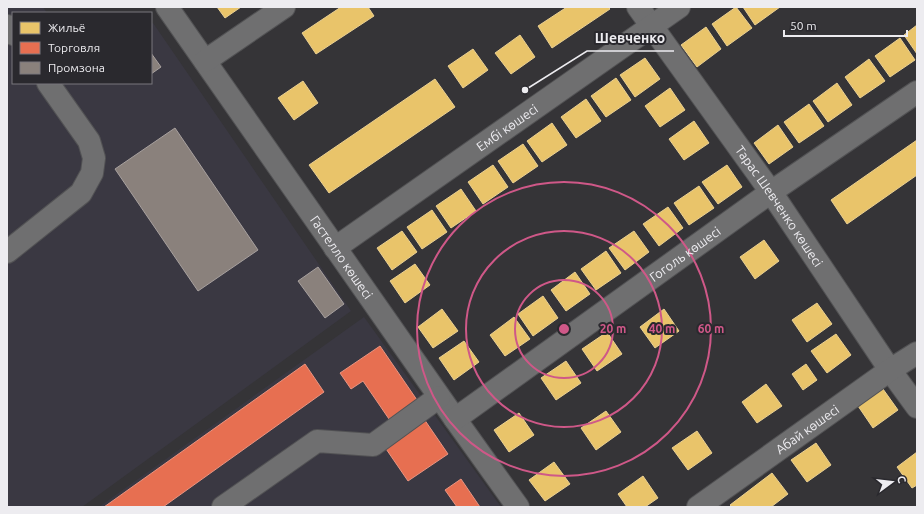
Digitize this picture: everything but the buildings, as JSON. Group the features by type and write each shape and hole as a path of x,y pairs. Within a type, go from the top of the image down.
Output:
{"street":[{"name":"Гастелло көшесі","path":"167,7 439,397 518,507"},
{"path":"205,60 284,7"},
{"name":"Тарас Шевченко көшесі","path":"638,7 771,192 890,370 917,407"},
{"name":"Ембі көшесі","path":"335,248 679,7"},
{"path":"7,252 81,193 92,173 94,158 89,141 49,84"},
{"name":"Гоголь көшесі","path":"455,419 771,192 917,92"},
{"name":"Абай көшесі","path":"698,507 890,370 917,353"},
{"path":"223,507 317,441 373,445 439,397"}],"shaded area":[{"path":"7,7 43,7 46,12 12,12 12,84 152,84 153,23 351,311 82,507 7,507"},
{"path":"364,317 501,507 99,507"}],"place":[{"name":"Шевченко","path":"525,90"}]}
